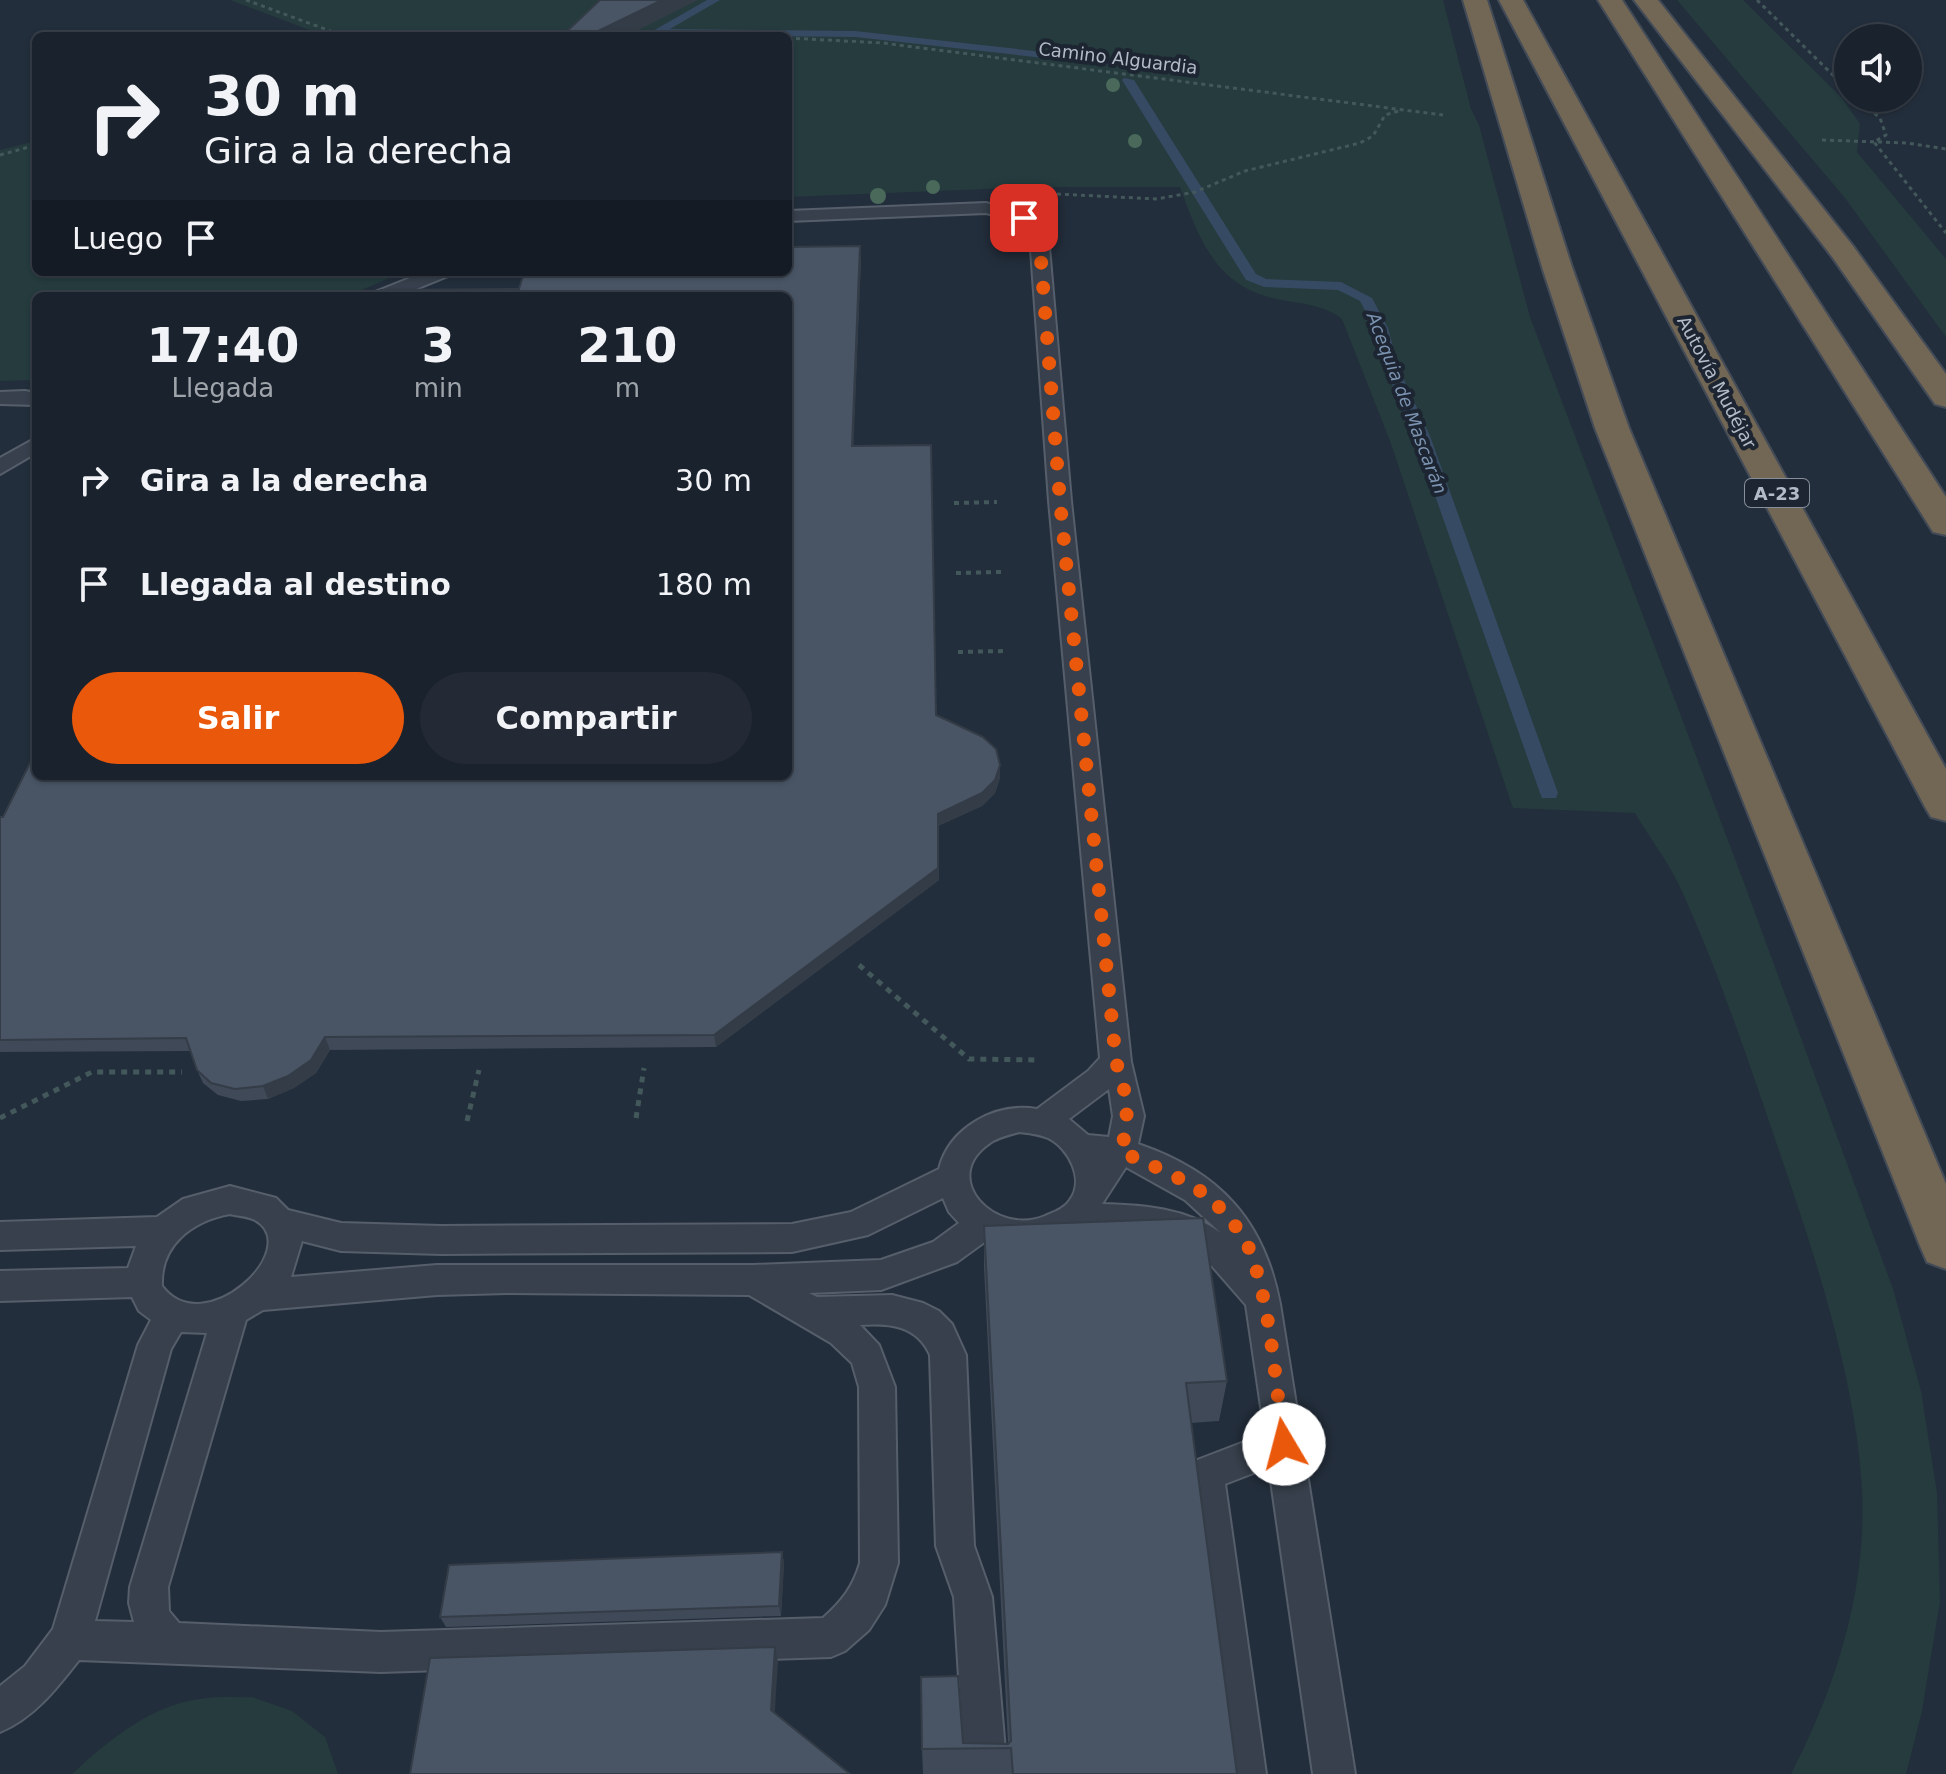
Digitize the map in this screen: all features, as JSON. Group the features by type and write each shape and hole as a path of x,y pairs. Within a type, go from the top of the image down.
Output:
{"highway":[{"path":"1475,0 1557,267 1612,428 1946,1246"},
{"name":"Autovía Mudéjar","path":"1511,0 1946,807"},
{"path":"1610,0 1946,524"},
{"path":"1646,0 1843,252 1946,397"}],"lane":[{"path":"792,216 986,208 1009,211 1024,218 1039,235 1062,529 1116,1062 1126,1091 1129,1119 1121,1152 1084,1203 1056,1230 1031,1237 1005,1235 981,1226 963,1210 953,1191 951,1170 959,1151 973,1135 994,1123 1018,1119 1042,1122 1064,1131 1081,1147 1091,1167 1084,1203"},
{"path":"392,292 431,276"},
{"path":"0,398 32,397"},
{"path":"0,442 17,439 32,431"},
{"path":"0,467 32,447"},
{"path":"1042,1122 1099,1080 1116,1062"},
{"path":"1081,1147 1121,1152 1153,1166 1211,1199 1236,1227 1252,1254 1263,1304 1334,1774"},
{"path":"282,1222 341,1237 441,1240 792,1238 856,1225 952,1178"},
{"path":"172,1642 162,1634 149,1613 149,1587 245,1303 275,1278 284,1258 287,1240 282,1222 270,1210 252,1202 230,1200 207,1204 184,1215 165,1231 148,1255 143,1282 148,1296 158,1308 172,1316 190,1319 245,1303 493,1278 753,1280 881,1275 945,1252 981,1226"},
{"path":"1084,1203 1181,1228 1206,1242 1236,1267 1263,1304"},
{"path":"0,1236 165,1231"},
{"path":"70,1640 381,1652 831,1637 855,1616 871,1591 879,1563 877,1387 872,1368 849,1336 753,1280"},
{"path":"0,1286 143,1282"},
{"path":"811,1313 901,1310 934,1325 944,1340 948,1355 955,1546 973,1597 986,1774"},
{"path":"0,1712 39,1680 70,1640 155,1345 172,1316"},
{"path":"1245,1774 1205,1474 1284,1444"}],"path":[{"path":"246,0 333,32"},
{"path":"1757,0 1834,76"},
{"name":"Camino Alguardia","path":"792,38 911,46 1443,115"},
{"path":"1049,194 1157,199 1192,193 1245,171 1360,143 1373,136 1385,115 1403,109"},
{"path":"1874,142 1886,135 1886,125 1875,112"},
{"path":"1822,140 1907,143 1946,149"},
{"path":"1874,142 1946,233"},
{"path":"0,155 32,146"},
{"path":"954,503 997,502"},
{"path":"956,573 1001,572"},
{"path":"958,652 1005,651"},
{"path":"859,965 969,1059 1048,1060"},
{"path":"636,1118 644,1068"},
{"path":"467,1121 479,1070"},
{"path":"0,1118 92,1072 182,1072"}],"green space":[{"path":"230,0 1443,0 1530,317 1743,880 1893,1289 1921,1391 1937,1493 1940,1601 1922,1711 1906,1774 1791,1774 1835,1672 1854,1601 1862,1527 1862,1490 1851,1403 1830,1312 1789,1180 1718,979 1679,885 1635,813 1513,808 1390,441 1342,319 1319,307 1256,293 1239,284 1213,258 1203,242 1180,187 1038,187 792,197 792,32 314,32"},
{"path":"1677,0 1743,0 1834,90 1834,112 1852,112 1860,124 1857,152 1946,259 1946,337 1845,198"},
{"path":"32,142 32,276 394,276 357,292 32,292 32,380 0,381 0,150"},
{"path":"252,1697 292,1711 325,1737 338,1774 72,1774 134,1724 169,1707 208,1698"}],"building":[{"path":"600,0 662,0 596,32 566,32"},
{"path":"860,246 852,446 931,445 936,715 983,737 996,749 1000,765 995,780 982,793 938,814 938,868 714,1035 325,1037 311,1060 288,1076 263,1086 235,1089 211,1083 197,1070 186,1038 0,1040 0,817 3,817 32,759 32,780 792,780 792,292 376,292 519,289 523,276 792,276 792,247"},
{"path":"1203,1218 1227,1381 1186,1383 1237,1774 1013,1774 1011,1748 922,1749 921,1677 958,1676 963,1743 1008,1744 1011,1741 984,1226"},
{"path":"782,1552 779,1606 440,1617 449,1565"},
{"path":"775,1647 771,1710 850,1774 410,1774 430,1658"}],"waterway":[{"name":"Acequia de Mascarán","path":"656,32 715,0"},
{"name":"Acequia de Mascarán","path":"792,33 855,34 1116,63"},
{"name":"Acequia de Mascarán","path":"1128,80 1251,277 1264,283 1341,286 1365,298 1381,328 1392,369 1422,436 1549,793"}],"route":[{"path":"1024,218 1039,235 1060,501 1116,1062 1126,1091 1129,1119 1121,1152 1153,1166 1211,1199 1236,1227 1252,1254 1263,1304 1284,1444"}]}
